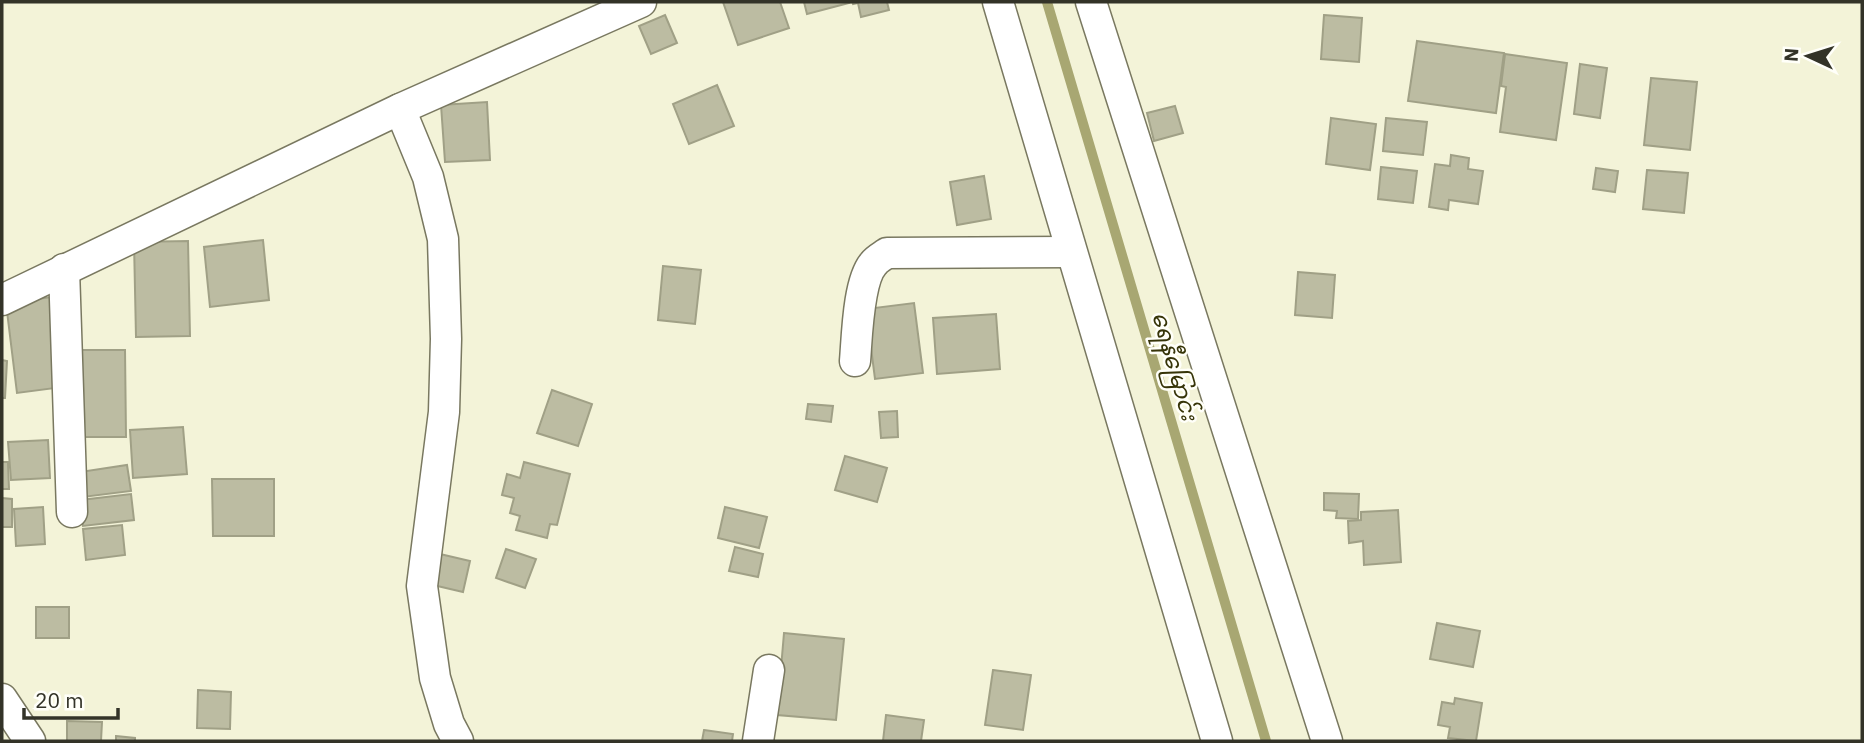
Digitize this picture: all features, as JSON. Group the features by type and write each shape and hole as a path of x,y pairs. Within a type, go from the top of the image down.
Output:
{"street":[{"path":"2,299 400,109 641,2"},
{"path":"998,2 1217,741"},
{"path":"1091,2 1327,741"},
{"path":"400,109 428,177 443,239 446,339 444,412 422,586 435,678 449,724 458,741"},
{"path":"855,361 860,306 866,280 873,264 887,253 1071,252"},
{"path":"64,269 72,512"},
{"path":"758,741 769,670"},
{"path":"2,699 30,741"}],"building":[{"path":"723,2 780,2 789,28 738,45"},
{"path":"804,2 848,2 849,3 807,14"},
{"path":"852,2 887,2 889,10 861,17 858,3"},
{"path":"665,15 677,43 651,54 639,26"},
{"path":"1324,15 1362,18 1359,62 1321,59"},
{"path":"1417,41 1504,53 1496,113 1408,101"},
{"path":"1505,54 1567,63 1556,140 1500,132 1506,87 1501,86"},
{"path":"1580,64 1607,68 1600,118 1574,114"},
{"path":"1651,78 1697,82 1690,150 1644,145"},
{"path":"717,85 734,126 689,144 673,104"},
{"path":"487,102 490,160 445,162 441,105"},
{"path":"1175,106 1183,133 1154,141 1147,113"},
{"path":"1331,118 1376,124 1370,170 1326,164"},
{"path":"1386,118 1427,122 1423,155 1383,151"},
{"path":"1451,155 1469,158 1468,169 1483,171 1478,204 1449,200 1448,210 1429,207 1435,164 1450,166"},
{"path":"1381,167 1417,171 1413,203 1378,199"},
{"path":"1596,168 1618,171 1615,192 1593,189"},
{"path":"1647,170 1688,173 1684,213 1643,209"},
{"path":"984,176 991,219 957,225 950,182"},
{"path":"263,240 269,300 210,307 204,247"},
{"path":"188,241 190,336 136,337 134,242"},
{"path":"663,266 701,270 695,324 658,320"},
{"path":"1298,272 1335,275 1332,318 1295,315"},
{"path":"52,297 63,387 17,393 6,303"},
{"path":"914,303 923,373 875,379 866,309"},
{"path":"996,314 1000,369 937,374 933,318"},
{"path":"72,350 125,350 126,437 72,437"},
{"path":"2,360 7,361 5,398 2,398"},
{"path":"552,390 592,404 578,446 537,433"},
{"path":"808,404 833,406 831,422 806,419"},
{"path":"897,411 898,437 881,438 879,412"},
{"path":"183,427 187,474 133,478 130,430"},
{"path":"48,440 50,478 11,480 8,442"},
{"path":"845,456 887,468 877,502 835,490"},
{"path":"2,462 8,462 9,489 2,489"},
{"path":"524,462 570,474 557,525 550,524 547,538 516,530 520,516 510,513 514,498 502,495 507,474 520,478"},
{"path":"127,465 131,491 83,497 80,472"},
{"path":"212,479 274,479 274,536 213,536"},
{"path":"1324,493 1359,494 1358,519 1336,518 1337,511 1324,510"},
{"path":"131,494 134,520 83,526 81,500"},
{"path":"2,498 12,499 12,527 2,527"},
{"path":"43,507 45,544 16,546 14,509"},
{"path":"725,507 767,517 759,548 718,538"},
{"path":"1398,510 1401,562 1364,565 1363,541 1349,543 1348,521 1361,520 1361,512"},
{"path":"122,525 125,555 86,560 83,529"},
{"path":"735,547 763,554 758,577 729,571"},
{"path":"506,549 536,559 525,588 496,578"},
{"path":"440,554 470,561 463,592 433,585"},
{"path":"36,607 69,607 69,638 36,638"},
{"path":"1437,623 1480,631 1473,667 1430,659"},
{"path":"784,633 844,639 836,720 777,715"},
{"path":"993,670 1031,675 1023,730 985,725"},
{"path":"198,690 231,692 230,729 197,728"},
{"path":"1455,698 1482,703 1476,741 1448,738 1450,727 1438,725 1442,702 1454,704"},
{"path":"886,715 924,720 921,741 883,741"},
{"path":"67,721 102,722 101,741 67,741"},
{"path":"704,730 733,734 732,741 702,741"},
{"path":"116,736 135,738 135,741 116,741"}],"waterway":[{"name":"ရေနီမြောင်း","path":"1047,2 1266,741"}]}
